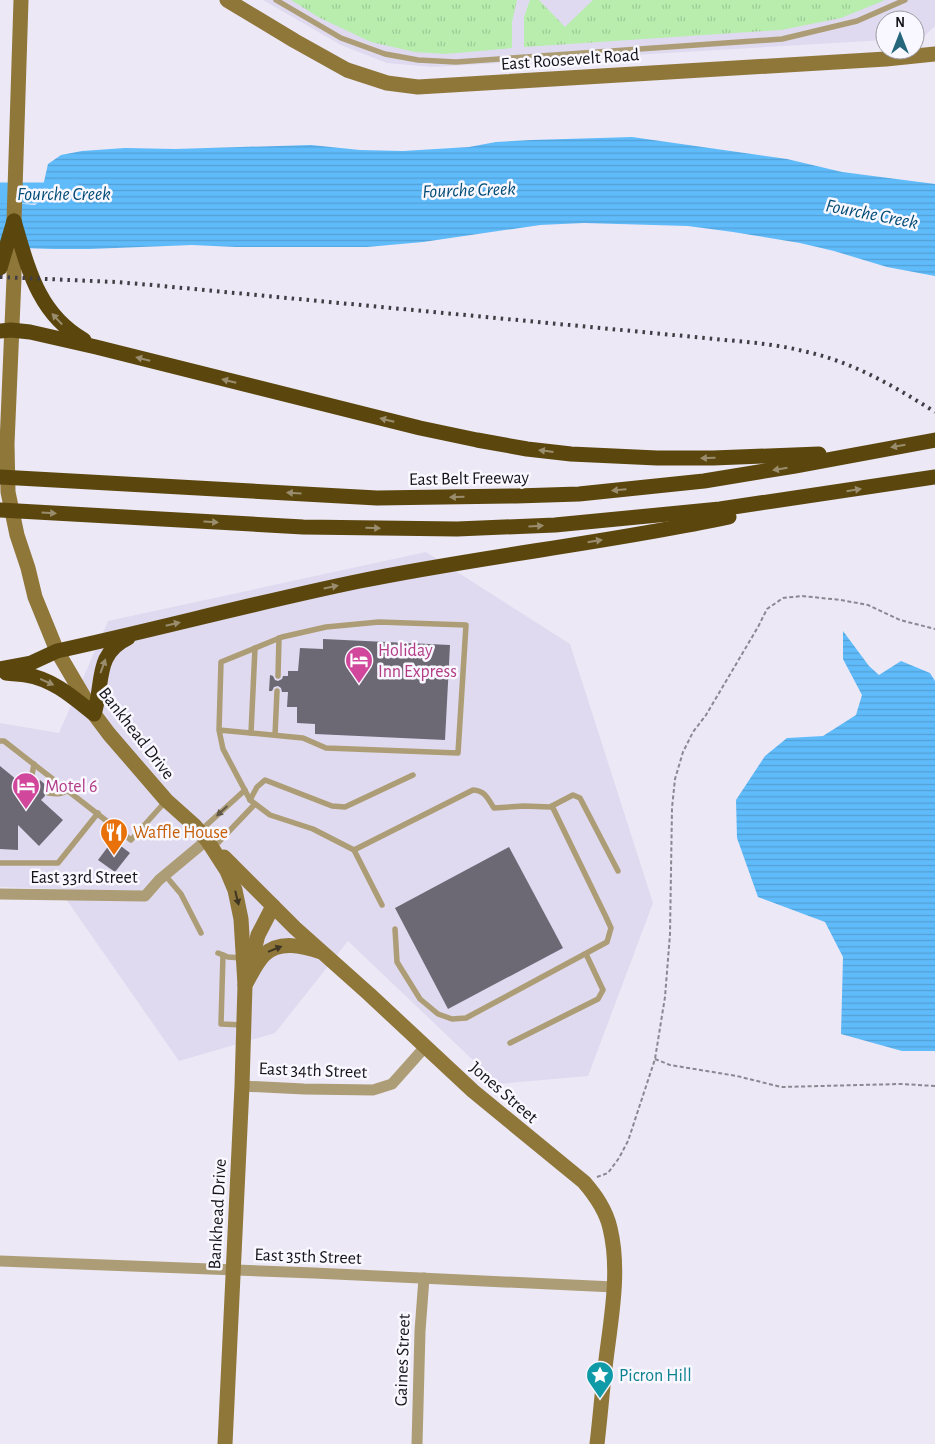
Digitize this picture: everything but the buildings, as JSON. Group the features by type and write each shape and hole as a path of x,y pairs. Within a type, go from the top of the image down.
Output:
{"highway":[{"path":"0,268 14,221"},
{"path":"14,221 29,271 48,309 76,336 96,347"},
{"path":"6,330 30,332 96,347 430,430 476,440 571,454 657,458 713,458 862,452"},
{"name":"East Belt Freeway","path":"0,478 377,498 579,494 704,481 935,440"},
{"path":"0,510 303,526 457,529 555,525 720,509 805,498 935,477"},
{"path":"0,669 32,664 57,651 360,581 462,562 696,524 805,498"},
{"path":"0,673 26,674 50,683 64,691 94,714 98,701 101,670 105,659 120,642 142,632"}],"main road":[{"path":"20,0 20,16"},
{"path":"20,16 29,0"},
{"name":"East Roosevelt Road","path":"227,0 347,70 387,83 418,87 866,60 935,54"},
{"name":"Bankhead Drive","path":"20,16 14,278 6,330 8,492 17,534 35,597 57,651 94,714 166,800 207,840 235,890 240,913 245,985 225,1444"},
{"name":"Jones Street","path":"207,840 273,906 472,1092 584,1182 599,1200 606,1213 613,1244 614,1287 597,1444"},
{"path":"242,940 257,918 273,906"},
{"name":"Bankhead Drive","path":"245,985 258,934 273,906"},
{"path":"245,985 260,960 273,949 280,946 298,947 322,952"}],"street":[{"name":"East 33rd Street","path":"0,894 145,896 165,875 207,840"},
{"name":"East 34th Street","path":"242,1086 374,1090 392,1084 425,1047"},
{"name":"East 35th Street","path":"0,1261 614,1287"},
{"name":"Gaines Street","path":"417,1444 420,1331 424,1278"}],"lane":[{"path":"276,0 341,38 385,54 418,60 456,62 782,39 857,21 905,0"},
{"path":"220,730 303,738 326,748 458,753 466,625 379,622 326,627 279,638 221,662 220,730 223,749 244,790 252,802 270,815 312,829 354,850 382,905"},
{"path":"278,676 279,638"},
{"path":"251,733 255,648"},
{"path":"275,735 278,691"},
{"path":"0,741 4,741 132,840 166,800"},
{"path":"34,764 32,775 35,781"},
{"path":"207,840 252,802 257,787 265,780 332,806 344,807 413,775"},
{"path":"48,793 58,794 68,790"},
{"path":"207,840 244,790"},
{"path":"354,850 473,790 485,794 494,808 552,806 573,795 580,798 618,871"},
{"path":"395,929 397,962 420,999 438,1014 452,1019 466,1018 607,942 611,928 552,806"},
{"path":"0,863 58,864 98,813"},
{"path":"165,875 181,894 201,933"},
{"path":"243,958 228,957 220,954 221,1024 243,1026"},
{"path":"510,1043 598,999 603,990 586,954"}],"path":[{"path":"584,1182 608,1174 619,1158 628,1141 655,1059 665,997 669,943 672,808 675,779 683,752 693,732 768,609 782,598 802,596 841,600 868,605 900,620 935,629"},
{"path":"655,1059 670,1065 737,1076 781,1087 883,1084 935,1086"}],"shaded area":[{"path":"263,0 935,0 935,26 925,35 925,10 875,10 875,41 433,67 387,63 341,45"},
{"path":"426,552 570,644 653,903 588,1076 498,1084 348,941 275,1033 179,1061 59,889 0,887 0,723 59,733 108,621"}],"green space":[{"path":"291,0 517,0 512,22 512,48 446,54 415,52 371,42 320,18"},
{"path":"530,0 539,0 565,27 593,0 885,0 841,18 781,30 524,47 524,17"}],"water":[{"path":"632,137 787,159 842,172 935,184 935,276 887,267 800,243 688,226 584,223 540,225 423,242 367,247 192,245 53,249 0,246 0,202 35,205 43,199 43,186 48,164 61,155 82,151 125,148 175,149 311,145 360,150 403,151 469,147 496,142"},
{"path":"843,631 869,666 879,675 901,661 930,673 935,681 935,1051 902,1051 841,1034 843,957 825,922 758,897 737,838 736,800 765,756 787,738 823,736 856,715 862,695 843,659"}],"waterway":[{"name":"Fourche Creek","path":"0,193 72,193"}],"railway":[{"path":"0,277 152,285 774,345 821,355 855,368 888,384 935,412"}],"place":[{"name":"Holiday Inn Express","path":"359,684"},
{"name":"Motel 6","path":"26,810"},
{"name":"Waffle House","path":"114,856"},
{"name":"Picron Hill","path":"600,1399"}]}
